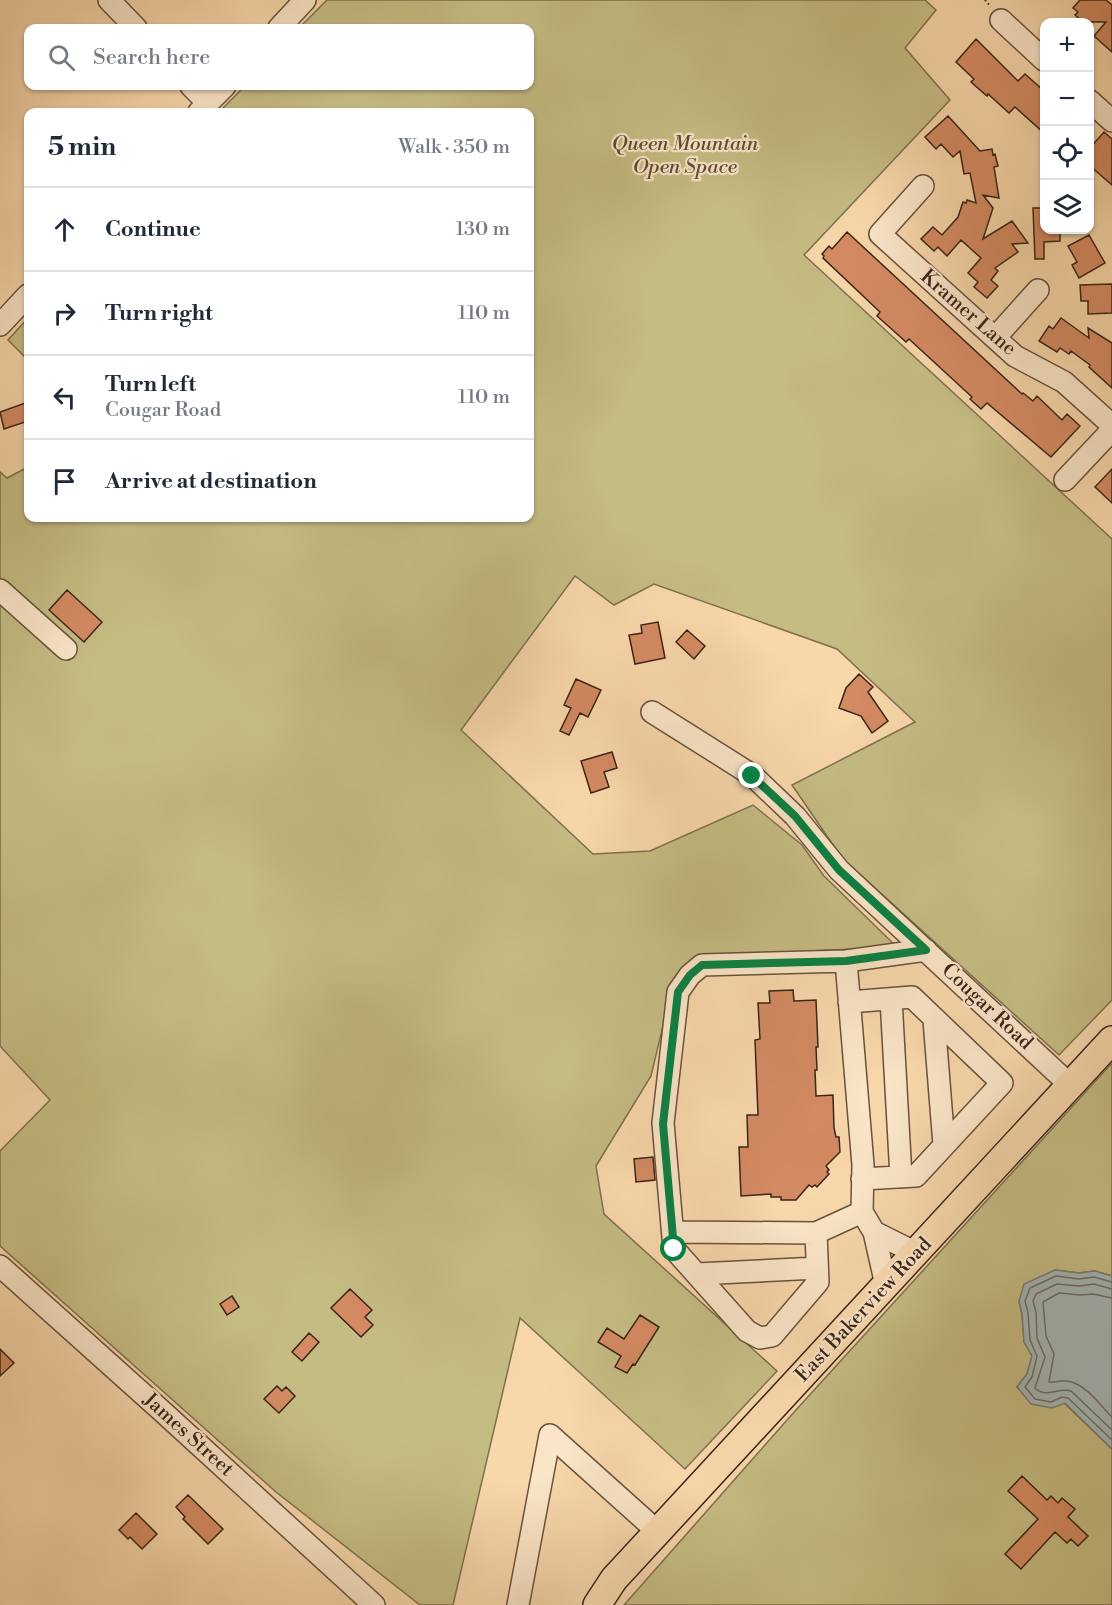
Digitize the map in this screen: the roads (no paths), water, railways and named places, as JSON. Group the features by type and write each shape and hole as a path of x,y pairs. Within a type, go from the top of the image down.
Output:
{"main road":[{"name":"East Bakerview Road","path":"597,1605 614,1579 1112,1040"},
{"name":"East Bakerview Road","path":"579,1605 614,1579"}],"street":[{"path":"109,0 132,24"},
{"path":"283,24 305,0"},
{"path":"1001,20 1040,56"},
{"path":"193,90 203,108 221,90"},
{"path":"1094,105 1112,121"},
{"name":"Kramer Lane","path":"924,186 880,234 1015,356 1064,382 1112,425"},
{"path":"995,338 1038,290"},
{"path":"0,326 24,299"},
{"path":"1065,480 1112,430"},
{"path":"0,590 66,649"},
{"name":"Cougar Road","path":"652,712 752,776 795,816 839,870 1070,1085"},
{"path":"816,1233 818,1282 782,1327 772,1336 760,1338 747,1331 674,1249 663,1124 678,992 690,975 702,965 846,961 926,950"},
{"path":"846,961 862,1179 862,1212 874,1232 886,1285"},
{"path":"849,1002 912,997 1002,1083 916,1176 862,1179"},
{"path":"891,999 901,1177"},
{"path":"934,1020 944,1146"},
{"path":"673,1232 816,1233 862,1212"},
{"path":"874,1232 916,1253"},
{"path":"697,1274 817,1268"},
{"name":"James Street","path":"2,1273 164,1412 374,1605"},
{"path":"518,1605 550,1435 658,1532"}],"water":[{"path":"1055,1270 1079,1273 1095,1271 1112,1276 1112,1449 1065,1403 1052,1408 1031,1404 1017,1387 1027,1374 1032,1356 1024,1342 1019,1301 1024,1284"}],"park label":[{"name":"Queen Mountain Open Space","path":"685,156"}]}
